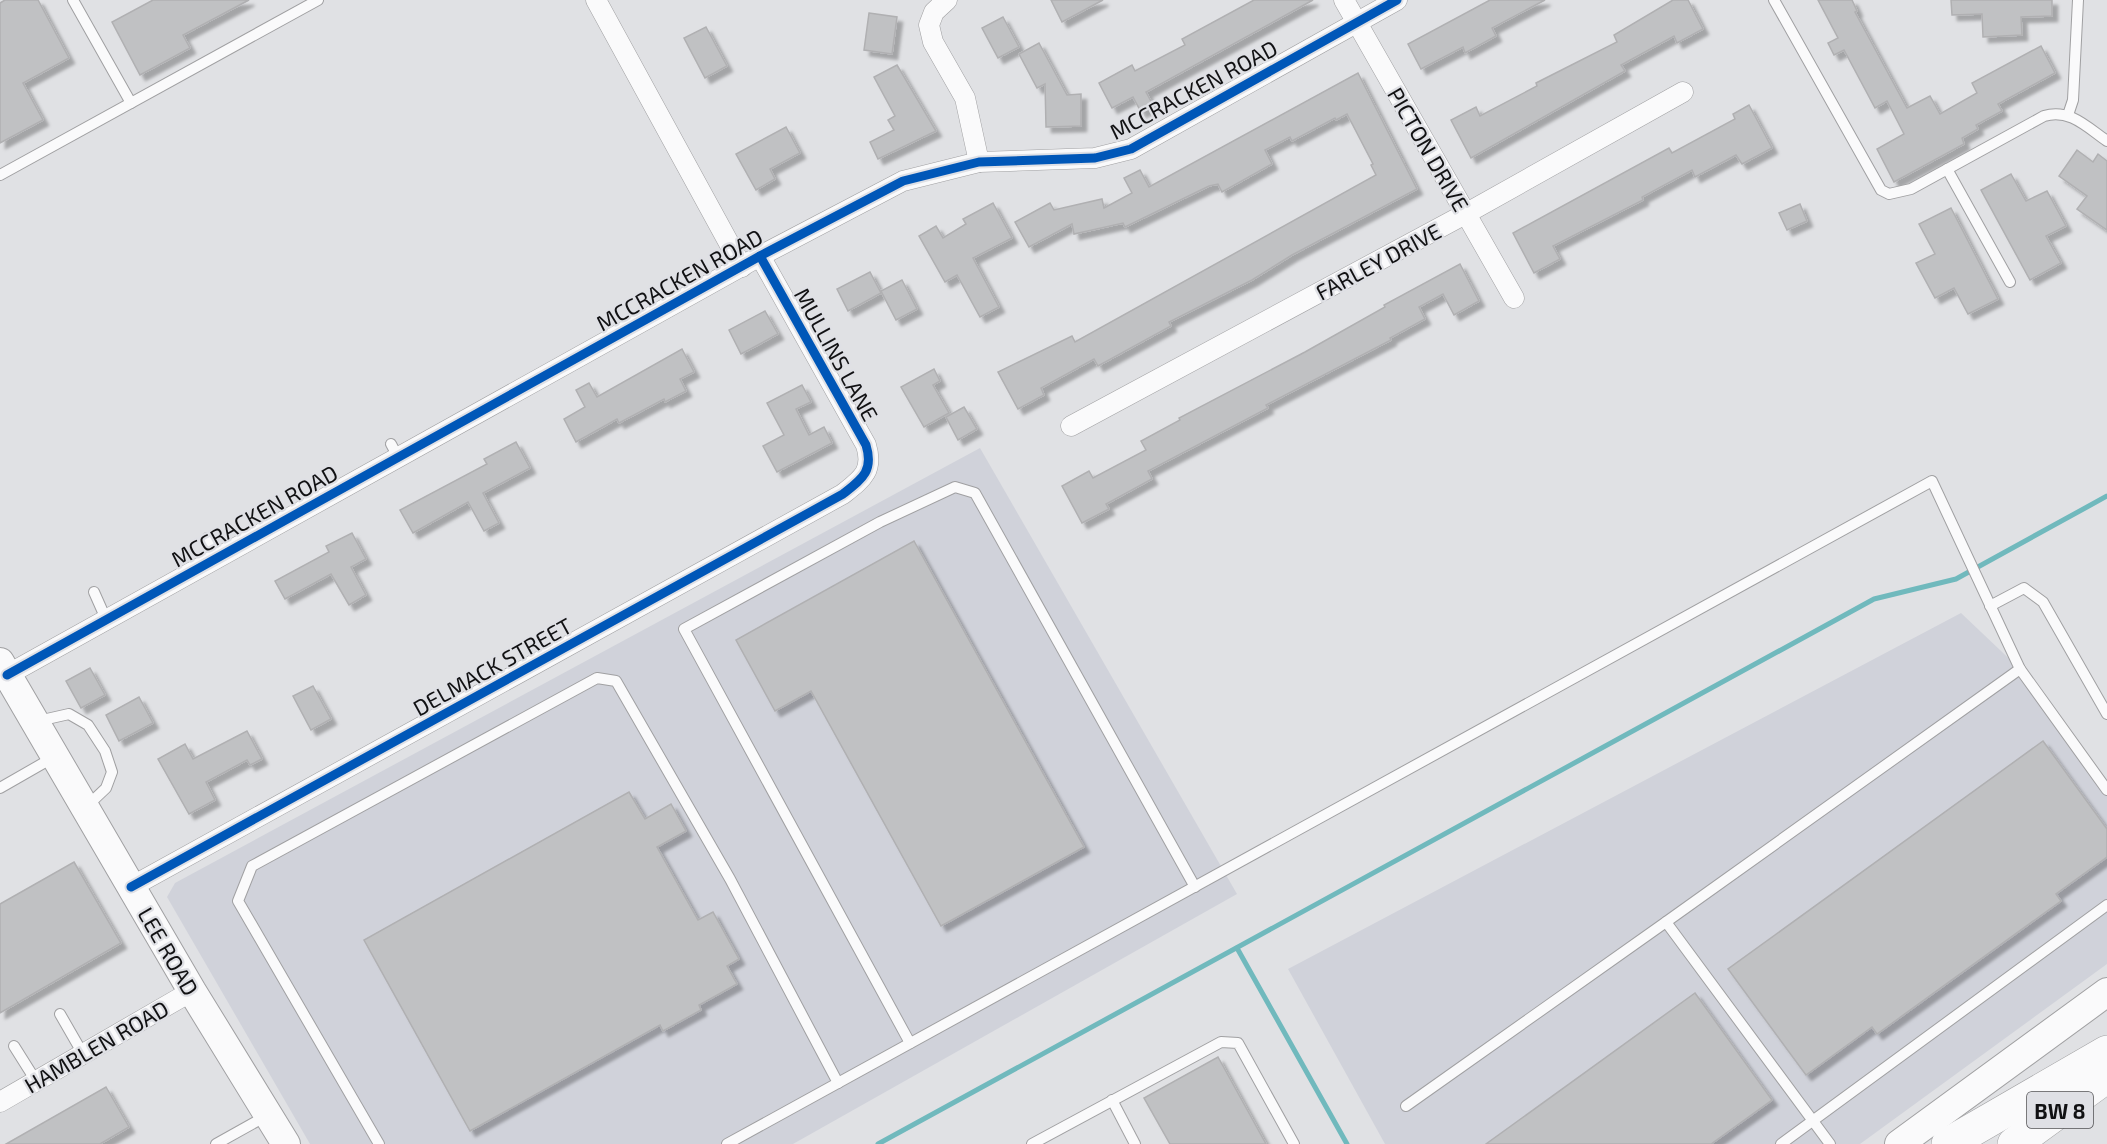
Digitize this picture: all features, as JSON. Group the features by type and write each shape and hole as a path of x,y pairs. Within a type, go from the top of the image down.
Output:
{"highway":[{"path":"1948,1144 2107,1052"},
{"name":"BW 8","path":"2014,1144 2107,1076"}],"main road":[{"name":"LEE ROAD","path":"4,669 192,991 286,1144"},
{"path":"1899,1144 2107,992"}],"street":[{"path":"596,0 742,267"},
{"path":"947,0 934,12 929,25 933,42 965,98 979,162"},
{"name":"PICTON DRIVE","path":"1344,0 1514,298"},
{"name":"MCCRACKEN ROAD","path":"4,669 106,619 217,557 394,450 903,181 979,162 1095,158 1131,149 1397,0"},
{"name":"FARLEY DRIVE","path":"1071,426 1467,213 1683,93"},
{"name":"MULLINS LANE","path":"760,256 866,445 870,459 866,473"},
{"name":"DELMACK STREET","path":"131,887 843,494 866,473"},
{"name":"HAMBLEN ROAD","path":"0,1102 192,991"}],"lane":[{"path":"73,0 131,103"},
{"path":"0,175 318,0"},
{"path":"1774,0 1881,190 1889,194 1900,193 1947,170 2044,116 2056,112 2068,115 2107,141"},
{"path":"2068,115 2073,100 2078,0"},
{"path":"1947,170 2010,282"},
{"path":"727,1144 1932,481 2020,669 2107,790"},
{"path":"910,1043 684,629 880,522 955,487 975,493 1195,887"},
{"path":"207,538 217,557"},
{"path":"1990,606 2024,588 2043,602 2107,714"},
{"path":"94,592 106,619"},
{"path":"1406,1107 2020,669"},
{"path":"379,1144 238,902 252,866 597,678 616,681 730,879 838,1083"},
{"path":"36,722 69,714 88,725 105,751 112,772 106,788 86,807"},
{"path":"0,788 56,756"},
{"path":"1781,1144 2107,905"},
{"path":"1666,922 1830,1144"},
{"path":"60,1014 83,1054"},
{"path":"1032,1144 1221,1042 1238,1043 1294,1144"},
{"path":"14,1046 36,1081"},
{"path":"1112,1100 1136,1144"},
{"path":"216,1144 268,1114"}],"shaded area":[{"path":"980,448 1237,894 793,1144 310,1144 167,897 175,883"},
{"path":"1961,613 2020,669 2107,790 2107,964 1860,1144 1385,1144 1288,969"}],"building":[{"path":"5,0 38,0 69,58 23,83 43,120 0,143 0,3"},
{"path":"153,0 249,0 183,35 190,48 140,75 112,22"},
{"path":"1051,0 1103,0 1062,22"},
{"path":"1254,0 1313,0 1146,92 1153,105 1141,112 1133,97 1112,108 1099,83 1132,65 1135,71 1185,45 1182,39"},
{"path":"1490,0 1545,0 1492,28 1496,36 1465,53 1463,47 1421,69 1408,44"},
{"path":"1673,0 1688,0 1703,29 1677,43 1674,36 1621,65 1625,71 1471,158 1451,120 1476,107 1480,116 1537,86 1536,83 1617,42 1614,35"},
{"path":"1818,0 1852,0 1857,11 1855,12 1907,108 1930,96 1940,114 1977,93 1972,83 2041,46 2055,73 1998,104 2002,111 1976,125 1978,129 1962,138 1964,144 1894,182 1877,149 1904,134 1887,101 1875,108 1844,50 1834,55 1828,43 1838,38"},
{"path":"1951,0 2052,0 2052,16 2021,17 2022,35 1983,37 1982,14 1952,15"},
{"path":"869,13 897,17 892,54 864,50"},
{"path":"1003,17 1019,47 998,58 982,28"},
{"path":"706,27 727,66 705,78 684,38"},
{"path":"1039,43 1067,95 1081,94 1081,126 1046,127 1045,84 1037,88 1019,54"},
{"path":"897,65 936,131 878,159 870,142 894,130 888,120 895,116 874,77"},
{"path":"1358,73 1417,189 1292,255 1252,280 1169,322 1171,326 1098,366 1094,359 1041,388 1044,395 1018,409 998,372 1072,336 1075,342 1376,175 1371,165 1373,164 1347,114 1292,141 1290,137 1265,150 1272,164 1222,192 1218,184 1209,186 1125,227 1123,223 1074,234 1072,224 1029,247 1015,222 1050,203 1054,210 1102,199 1104,208 1132,193 1124,178 1140,170 1149,187"},
{"path":"1749,105 1772,148 1742,164 1736,155 1695,177 1692,170 1642,197 1643,200 1553,246 1560,259 1534,273 1513,233 1669,148 1672,153 1735,119 1733,114"},
{"path":"786,127 800,153 770,169 775,179 756,190 736,154"},
{"path":"2077,150 2093,162 2098,154 2107,161 2107,230 2077,209 2087,196 2059,176"},
{"path":"2011,174 2026,201 2047,191 2066,226 2046,236 2061,263 2030,280 1981,190"},
{"path":"993,203 1012,238 973,258 999,307 980,317 957,275 945,282 919,236 936,226 943,238 966,224 963,219"},
{"path":"1800,204 1807,221 1787,230 1779,213"},
{"path":"1951,208 1998,299 1968,314 1954,288 1935,298 1916,263 1935,254 1919,224"},
{"path":"1460,264 1479,301 1454,315 1443,294 1419,307 1425,319 1390,338 1391,340 1266,405 1268,408 1148,471 1152,479 1106,504 1109,509 1082,523 1062,486 1089,471 1093,478 1146,450 1141,441 1180,420 1179,418 1305,352 1385,307 1384,305"},
{"path":"870,272 881,293 848,311 837,289"},
{"path":"902,280 917,309 896,320 881,291"},
{"path":"765,311 778,334 741,354 729,330"},
{"path":"682,349 694,372 680,379 686,391 665,402 664,399 619,423 617,419 576,442 564,419 585,407 576,390 589,383 597,397"},
{"path":"934,369 940,381 933,385 949,413 924,427 901,387"},
{"path":"802,385 811,402 796,409 809,435 824,427 832,443 777,472 763,446 784,435 767,403"},
{"path":"964,407 977,429 958,440 946,417"},
{"path":"516,442 530,468 483,493 499,523 484,531 468,502 413,533 400,510 487,464 484,459"},
{"path":"352,533 366,559 351,567 366,595 349,605 331,574 285,599 275,581 329,552 326,546"},
{"path":"914,541 1084,847 941,926 811,691 775,711 736,640"},
{"path":"90,668 105,695 81,708 66,681"},
{"path":"313,686 331,719 311,730 293,696"},
{"path":"139,697 153,723 119,741 106,715"},
{"path":"247,731 262,759 250,765 247,760 206,782 215,800 189,814 158,759 185,744 193,759"},
{"path":"2043,741 2107,829 2107,857 2056,894 2061,901 1877,1034 1872,1027 1806,1075 1728,969"},
{"path":"629,792 645,819 671,804 686,831 657,847 698,920 713,912 739,959 727,966 737,984 699,1005 701,1010 663,1031 660,1025 470,1131 364,940"},
{"path":"74,862 121,943 0,1013 0,904"},
{"path":"1695,993 1772,1100 1711,1144 1486,1144"},
{"path":"1218,1057 1266,1144 1170,1144 1144,1098"},
{"path":"106,1087 129,1127 100,1144 6,1144"}],"waterway":[{"path":"878,1144 1874,599 1956,579 2107,496"},
{"path":"1237,948 1347,1144"}],"cycle path":[{"path":"7,675 760,256 903,181 979,162 1095,158 1131,149 1397,0"},
{"path":"131,887 843,494 861,479 868,462 866,445 760,256"}]}
